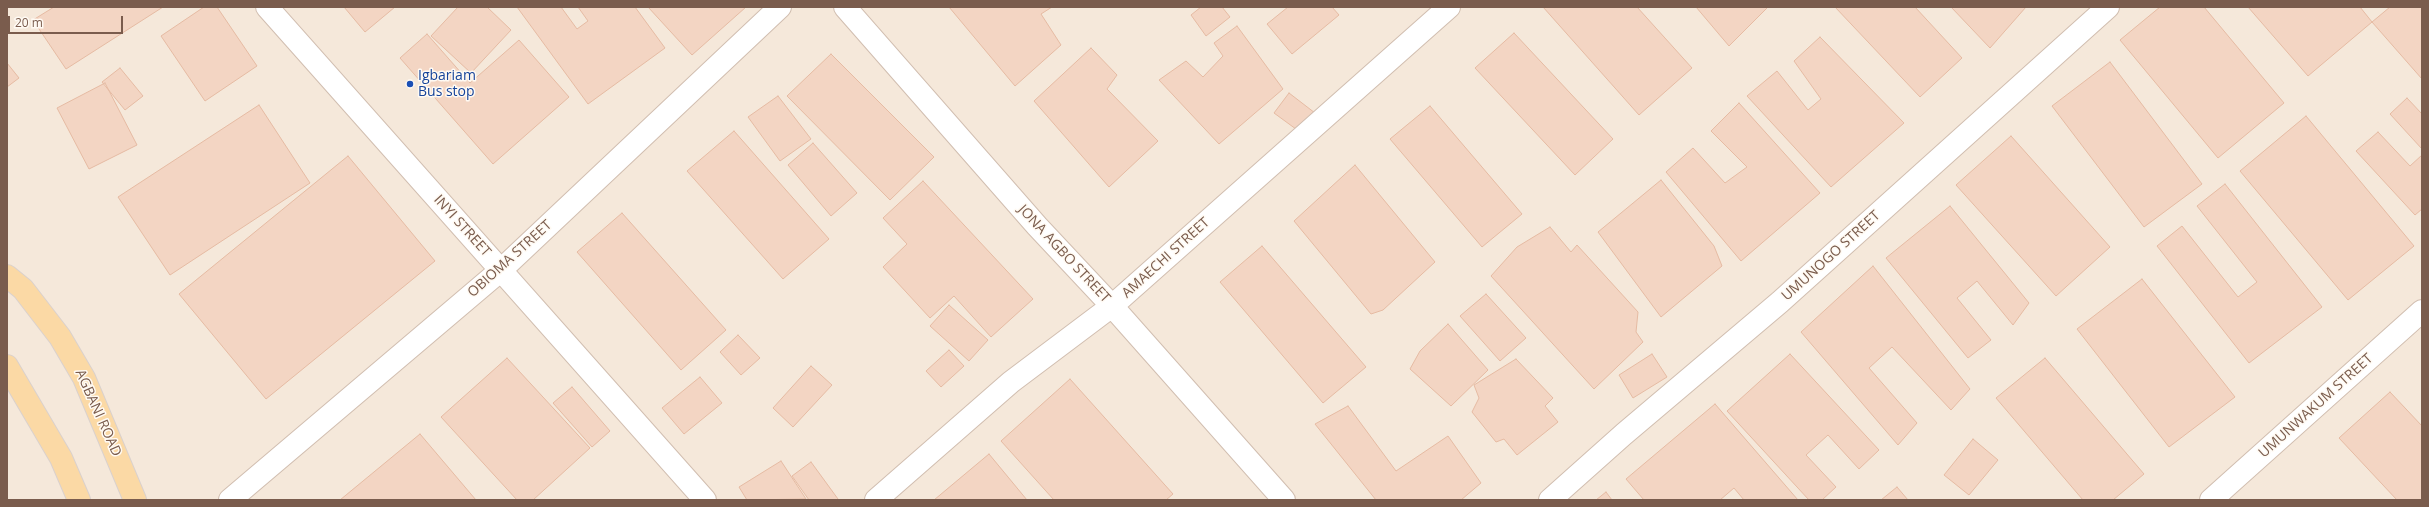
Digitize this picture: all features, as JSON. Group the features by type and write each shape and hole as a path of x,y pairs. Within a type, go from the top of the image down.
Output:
{"main road":[{"name":"AGBANI ROAD","path":"7,276 23,289 60,336 84,378 135,500"},
{"path":"7,366 62,458 79,500"}],"street":[{"name":"INYI STREET","path":"267,7 501,270 638,427 705,500"},
{"name":"OBIOMA STREET","path":"230,500 501,270 780,7"},
{"name":"JONA AGBO STREET","path":"845,7 1037,226 1112,306 1284,500"},
{"name":"AMAECHI STREET","path":"876,500 1010,382 1112,306 1449,7"},
{"name":"UMUNOGO STREET","path":"1550,500 1624,434 1780,302 2108,7"},
{"name":"UMUNWAKUM STREET","path":"2210,500 2422,311"}],"shaded area":[{"path":"7,7 2422,7 2422,500 7,500"}],"building":[{"path":"54,7 163,7 66,69 33,20"},
{"path":"204,7 217,7 257,66 205,101 161,36"},
{"path":"344,7 395,7 365,32"},
{"path":"458,7 487,7 511,30 471,73 431,36"},
{"path":"517,7 561,7 577,29 588,21 578,7 635,7 665,48 588,104"},
{"path":"648,7 746,7 692,55"},
{"path":"949,7 1052,7 1041,14 1061,45 1015,86"},
{"path":"1201,7 1222,7 1230,17 1206,36 1191,15"},
{"path":"1288,7 1332,7 1339,15 1292,54 1267,24"},
{"path":"1543,7 1637,7 1692,68 1639,115"},
{"path":"1696,7 1768,7 1729,46"},
{"path":"1835,7 1915,7 1962,58 1920,97"},
{"path":"1951,7 2026,7 1990,48"},
{"path":"2160,7 2204,7 2284,103 2218,158 2120,40"},
{"path":"2248,7 2360,7 2372,22 2308,76"},
{"path":"2390,7 2422,7 2422,79 2372,22"},
{"path":"1237,26 1283,89 1219,144 1159,80 1186,61 1203,77 1223,56 1214,43"},
{"path":"1514,33 1613,139 1575,175 1475,68"},
{"path":"427,34 470,83 519,40 569,97 493,164 400,58"},
{"path":"1820,37 1904,123 1831,187 1747,96 1777,71 1808,110 1821,99 1794,61"},
{"path":"1091,48 1117,75 1107,89 1158,141 1109,187 1034,101"},
{"path":"831,54 934,157 890,200 787,96"},
{"path":"2110,62 2202,184 2144,227 2052,106"},
{"path":"7,63 19,78 7,87"},
{"path":"120,68 143,96 125,110 102,82"},
{"path":"105,83 137,145 89,169 57,108"},
{"path":"1289,93 1315,113 1300,132 1274,113"},
{"path":"778,96 811,139 780,161 748,117"},
{"path":"2407,98 2422,114 2422,149 2390,114"},
{"path":"1739,103 1820,193 1741,261 1666,172 1693,148 1725,183 1747,167 1711,131"},
{"path":"259,105 310,183 170,275 118,197"},
{"path":"1430,106 1522,214 1482,247 1390,139"},
{"path":"2306,116 2414,246 2348,300 2240,171"},
{"path":"734,131 829,239 783,279 687,171"},
{"path":"2378,132 2410,166 2422,155 2422,209 2415,215 2356,151"},
{"path":"2011,136 2110,247 2056,296 1956,185"},
{"path":"813,143 857,193 831,216 788,165"},
{"path":"348,156 435,261 266,399 179,294"},
{"path":"1355,165 1435,262 1383,310 1371,314 1294,221"},
{"path":"1661,180 1714,246 1722,266 1661,317 1598,232"},
{"path":"923,181 1033,299 991,337 954,296 930,318 883,267 907,244 883,218"},
{"path":"2225,184 2322,307 2249,363 2157,246 2182,226 2238,297 2257,282 2197,206"},
{"path":"1950,206 2029,303 2013,325 1977,281 1957,298 1991,340 1968,358 1886,258"},
{"path":"622,213 726,330 681,370 577,252"},
{"path":"1550,227 1571,252 1577,245 1638,312 1636,332 1643,342 1594,389 1491,276 1517,247"},
{"path":"1262,246 1366,367 1323,403 1220,282"},
{"path":"1873,266 1970,389 1951,410 1892,347 1869,368 1917,423 1898,445 1801,332"},
{"path":"2142,279 2235,397 2169,447 2077,329"},
{"path":"1486,294 1526,338 1500,361 1460,316"},
{"path":"949,305 988,340 969,361 930,326"},
{"path":"1448,324 1488,370 1451,406 1410,369 1420,351"},
{"path":"738,335 760,358 741,375 720,352"},
{"path":"949,350 964,366 941,387 926,371"},
{"path":"1652,354 1667,377 1633,398 1619,375"},
{"path":"1790,354 1879,450 1859,469 1828,435 1806,455 1836,487 1822,500 1809,500 1727,411"},
{"path":"507,358 590,448 533,500 517,500 441,417"},
{"path":"2045,358 2144,474 2113,500 2083,500 1996,398"},
{"path":"1516,359 1553,398 1545,406 1558,422 1517,455 1504,439 1496,442 1472,412 1479,398 1474,385"},
{"path":"811,366 832,385 793,427 773,408"},
{"path":"700,377 722,403 684,434 662,408"},
{"path":"1070,379 1173,494 1166,500 1054,500 1001,441"},
{"path":"572,387 610,431 592,447 553,403"},
{"path":"2390,392 2422,426 2422,500 2397,500 2339,438"},
{"path":"1715,404 1798,500 1744,500 1734,488 1720,500 1644,500 1626,479"},
{"path":"1348,406 1396,471 1448,436 1481,483 1461,500 1376,500 1315,424"},
{"path":"420,434 476,500 340,500"},
{"path":"1973,439 1998,460 1969,495 1944,475"},
{"path":"989,454 1027,500 934,500"},
{"path":"781,461 806,499 747,500 739,487"},
{"path":"811,462 838,499 837,500 809,500 792,476"},
{"path":"1897,487 1908,500 1881,500"},
{"path":"1606,492 1612,500 1596,500"}],"place":[{"name":"Igbariam Bus stop","path":"410,84"}]}
